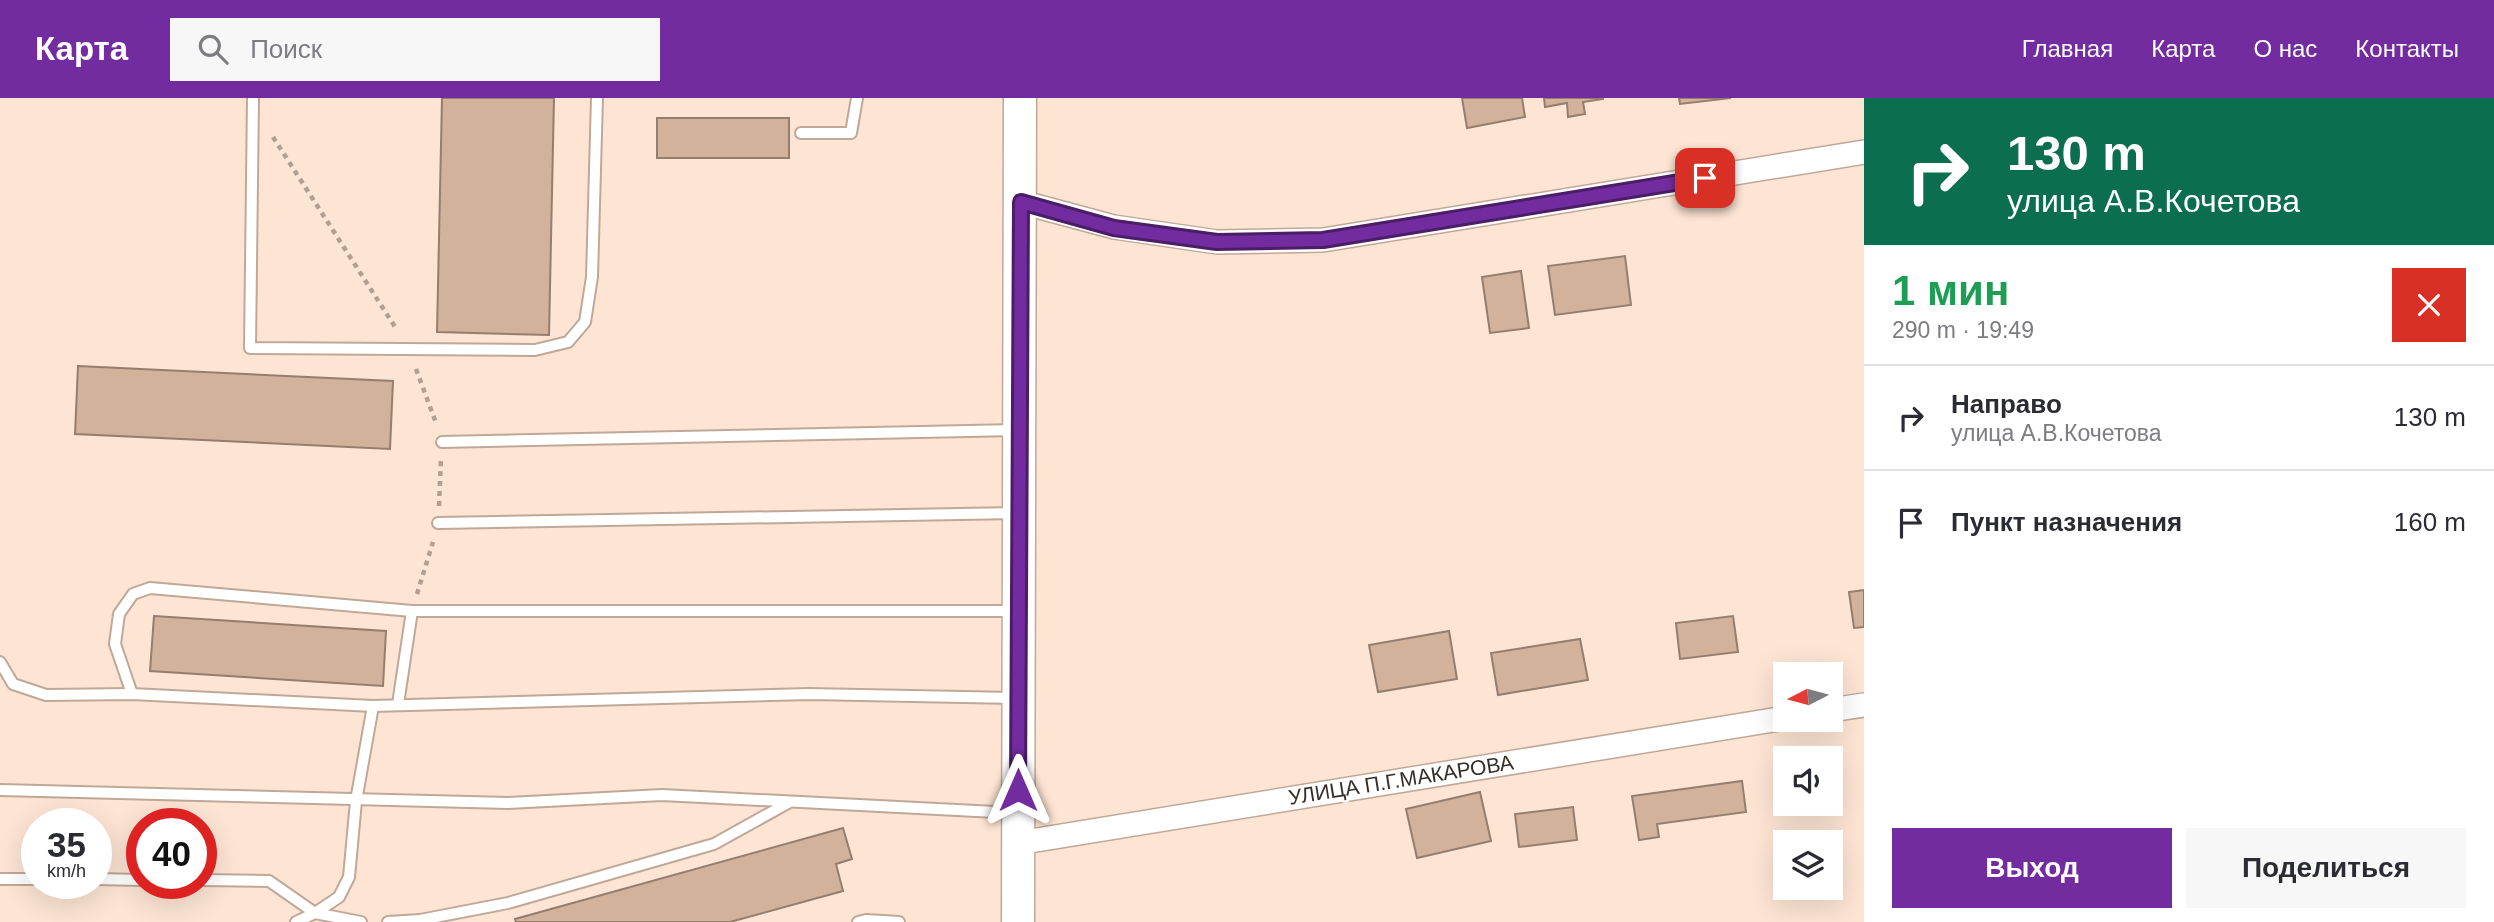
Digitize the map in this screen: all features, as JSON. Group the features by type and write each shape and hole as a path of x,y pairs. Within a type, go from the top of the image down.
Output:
{"street":[{"path":"1017,922 1020,98"},
{"path":"1021,202 1114,228 1217,242 1323,240 1864,152"},
{"path":"1843,708 1864,705"},
{"name":"УЛИЦА П.Г.МАКАРОВА","path":"1018,828 1773,720"}],"lane":[{"path":"253,98 250,348 536,350 568,342 586,322 592,277 597,98"},
{"path":"801,132 851,133 858,98"},
{"path":"442,442 1020,430"},
{"path":"438,523 1020,513"},
{"path":"132,694 115,644 119,614 133,594 150,588 412,611 1019,611"},
{"path":"398,704 412,611"},
{"path":"0,662 13,684 46,695 132,694 373,706 809,694 1018,698"},
{"path":"296,922 315,914 339,897 349,877 356,801 373,706"},
{"path":"0,790 508,803 662,795 791,802 1018,828"},
{"path":"388,922 420,920 508,903 713,844 791,802"},
{"path":"0,879 21,879"},
{"path":"217,880 269,881 315,914 361,922"},
{"path":"858,922 899,922"}],"building":[{"path":"442,98 554,98 549,335 437,332"},
{"path":"1462,98 1522,98 1525,117 1467,128"},
{"path":"1544,98 1603,99 1583,102 1585,114 1568,117 1567,103 1545,107"},
{"path":"1679,98 1731,98 1680,104"},
{"path":"657,118 789,118 789,158 657,158"},
{"path":"1625,256 1631,305 1555,315 1548,266"},
{"path":"1521,271 1529,328 1490,333 1482,277"},
{"path":"78,366 393,381 390,449 75,434"},
{"path":"1864,590 1864,627 1854,628 1849,592"},
{"path":"154,616 386,631 383,686 150,671"},
{"path":"1733,616 1738,652 1680,659 1676,623"},
{"path":"1449,631 1457,679 1378,692 1369,645"},
{"path":"1580,639 1588,680 1498,695 1491,653"},
{"path":"1742,781 1746,812 1657,824 1659,837 1639,840 1632,796"},
{"path":"1480,792 1491,841 1417,858 1406,809"},
{"path":"1573,807 1577,840 1519,847 1515,814"},
{"path":"843,828 852,859 836,864 843,891 730,922 516,922 515,919"}],"route":[{"path":"1018,790 1021,202 1114,228 1217,242 1323,240 1705,178"}]}
